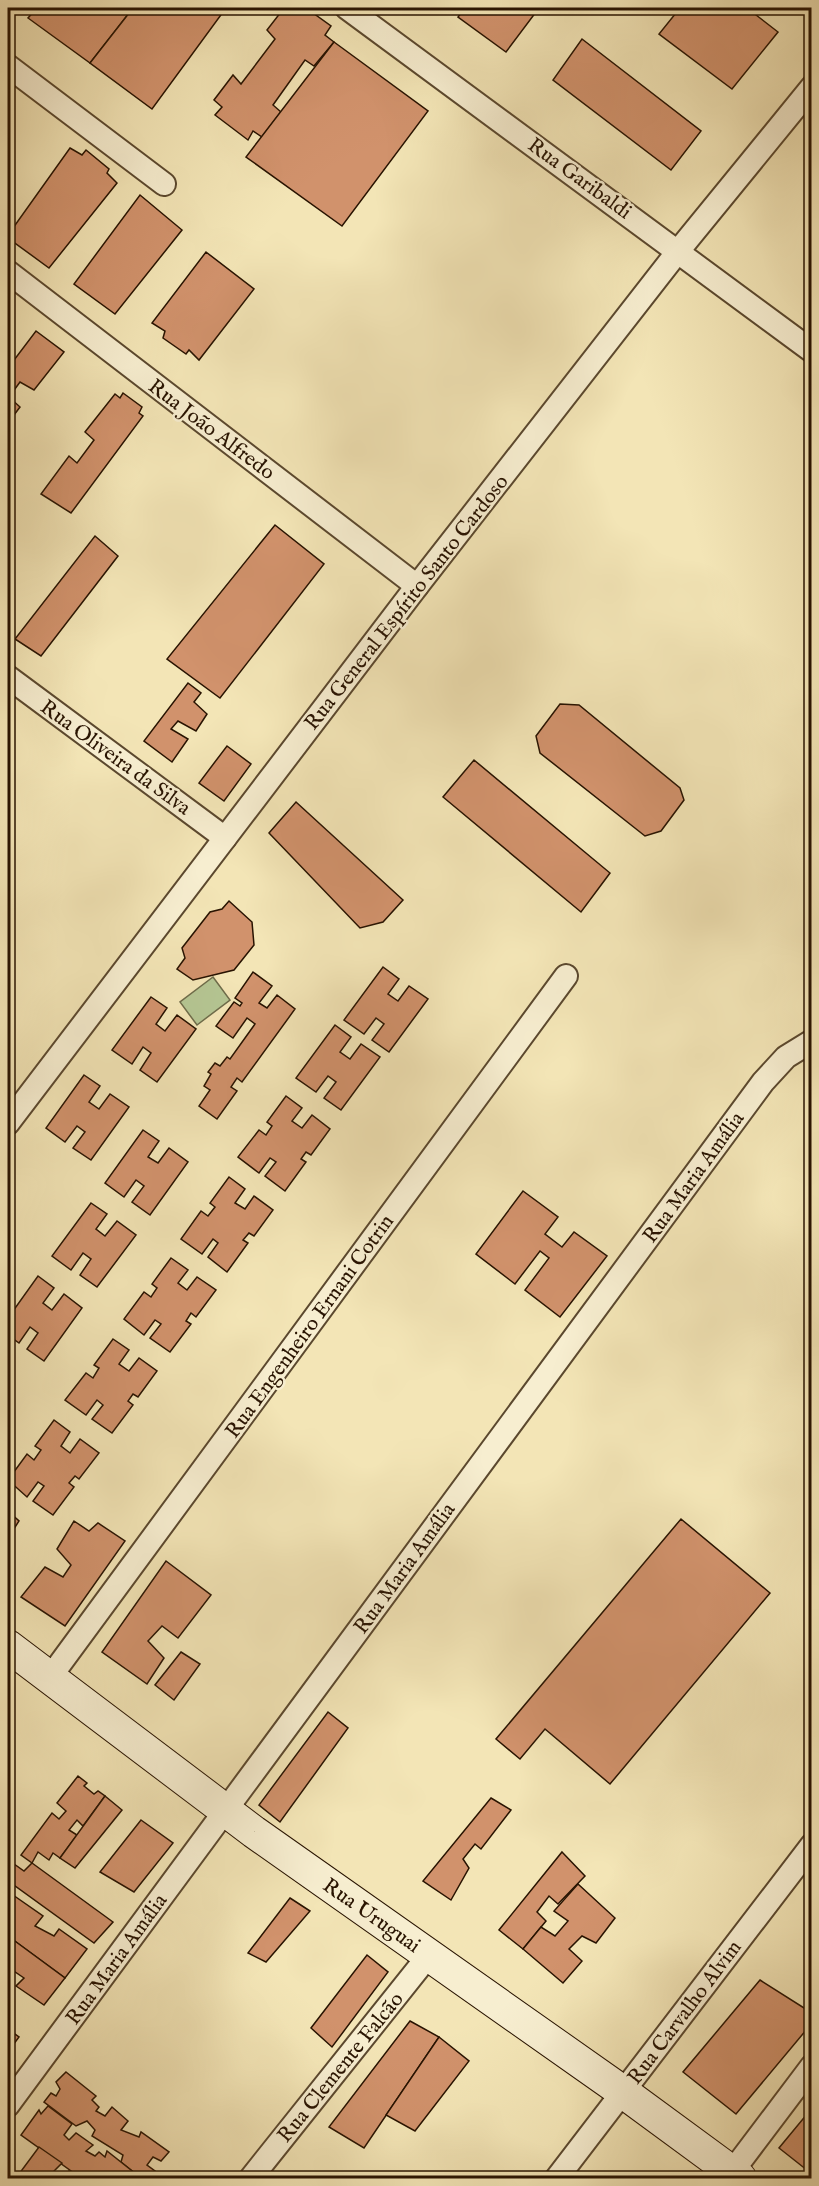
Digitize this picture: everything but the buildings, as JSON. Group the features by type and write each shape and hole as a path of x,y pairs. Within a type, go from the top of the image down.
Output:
{"main road":[{"name":"Rua Uruguai","path":"8,1646 51,1676 225,1810 624,2092 736,2175"}],"street":[{"name":"Rua Garibaldi","path":"347,8 679,250 812,351"},
{"path":"8,66 164,184"},
{"name":"Rua General Espírito Santo Cardoso","path":"8,1123 417,586 679,250 812,87"},
{"name":"Rua João Alfredo","path":"8,272 417,586"},
{"name":"Rua Oliveira da Silva","path":"8,677 225,838"},
{"name":"Rua Engenheiro Ernani Cotrin","path":"51,1676 566,976"},
{"name":"Rua Maria Amália","path":"8,2105 763,1082 786,1057 812,1041"},
{"name":"Rua Carvalho Alvim","path":"557,2178 812,1845"},
{"name":"Rua Clemente Falcão","path":"250,2178 429,1955"},
{"path":"736,2175 812,2066"}],"green space":[{"path":"213,977 230,1000 197,1025 180,1002"}]}
